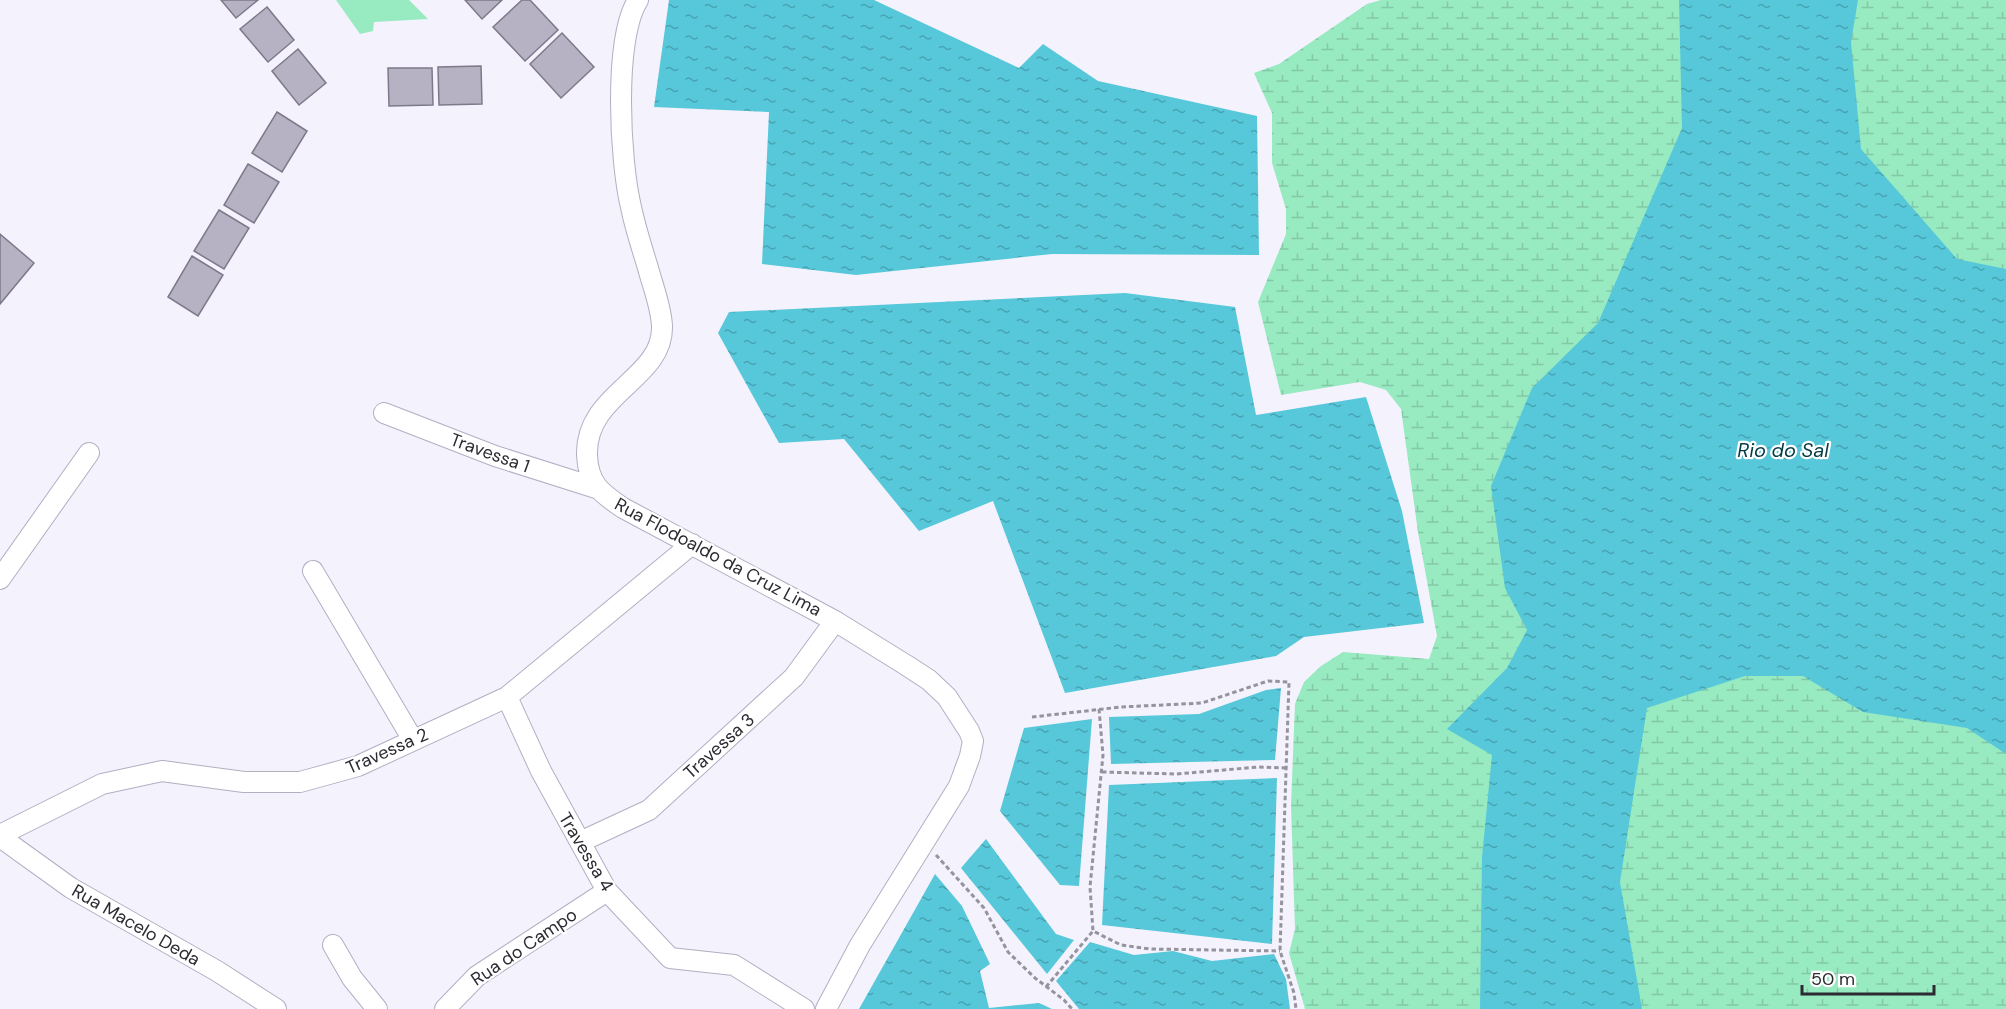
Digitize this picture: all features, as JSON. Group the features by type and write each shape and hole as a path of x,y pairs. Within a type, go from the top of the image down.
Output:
{"street":[{"name":"Rua Flodoaldo da Cruz Lima","path":"638,0 631,15 624,57 621,95 624,170 630,206 658,303 661,335 658,347 649,361 609,402 591,428 587,457 589,471 596,488 623,508 835,621 929,680 947,697 973,741 964,772 950,801 866,936 826,1009"},
{"name":"Travessa 1","path":"384,413 536,470 596,488"},
{"path":"0,579 89,453"},
{"name":"Travessa 2","path":"0,836 102,784 162,771 244,782 300,782 358,766 507,697 692,544"},
{"path":"313,572 413,741"},
{"name":"Travessa 3","path":"580,842 649,810 794,677 835,621"},
{"name":"Travessa 4","path":"507,697 541,771 608,891 670,958 734,965 804,1009"},
{"name":"Rua Macelo Deda","path":"0,836 71,888 227,977 276,1009"},
{"name":"Rua do Campo","path":"445,1009 477,976 608,891"},
{"path":"333,945 352,978 377,1009"}],"path":[{"path":"1032,717 1099,709 1202,703 1268,681 1289,682 1280,951 1294,993 1296,1009"},
{"path":"1046,987 1094,931 1090,887 1103,755 1099,709"},
{"path":"1102,772 1176,774 1259,767 1286,768"},
{"path":"925,843 984,908 1008,952 1072,1009"},
{"path":"1094,931 1120,945 1150,948 1280,951"}],"green space":[{"path":"336,0 409,0 428,19 374,22 373,31 360,34"},
{"path":"1381,0 2006,0 2006,1009 1305,1009 1289,953 1295,929 1291,805 1295,704 1304,682 1321,666 1343,652 1429,659 1437,636 1418,532 1401,409 1386,390 1360,382 1281,395 1258,302 1286,234 1286,209 1272,163 1272,113 1254,73 1279,64 1367,4"}],"water":[{"path":"669,0 874,0 1019,68 1043,44 1098,81 1257,116 1259,255 1052,254 856,275 762,264 769,112 654,107"},
{"name":"Rio do Sal","path":"1679,0 1858,0 1851,42 1861,149 1957,259 2006,269 2006,754 1967,728 1863,712 1803,676 1745,676 1647,708 1620,882 1642,1009 1480,1009 1482,857 1492,755 1447,729 1507,668 1527,630 1505,588 1491,486 1532,388 1598,323 1682,128"},
{"path":"1125,293 1235,307 1256,415 1366,397 1402,511 1424,623 1304,637 1276,656 1065,693 993,501 919,531 844,439 779,443 718,333 729,312"},
{"path":"1281,688 1275,760 1111,764 1109,717 1199,714 1266,690"},
{"path":"1092,719 1079,886 1060,885 1000,811 1024,728"},
{"path":"1277,778 1272,944 1102,925 1109,785"},
{"path":"986,839 1056,934 1074,940 1047,974 961,868"},
{"path":"935,874 962,906 990,964 980,971 989,1008 1039,1003 1052,1009 859,1009"},
{"path":"1090,942 1134,955 1173,951 1212,961 1274,954 1286,979 1290,1009 1079,1009 1056,981"}],"building":[{"path":"221,0 258,0 236,18"},
{"path":"465,0 502,0 482,19"},
{"path":"522,0 530,0 558,30 525,61 493,27"},
{"path":"267,7 294,40 268,62 240,29"},
{"path":"562,33 594,67 561,98 530,64"},
{"path":"298,49 326,83 299,105 272,71"},
{"path":"481,66 482,104 439,105 438,67"},
{"path":"388,68 432,68 433,105 389,106"},
{"path":"277,112 307,131 282,172 252,153"},
{"path":"248,164 279,182 254,223 224,205"},
{"path":"219,210 249,228 224,269 194,251"},
{"path":"0,234 34,263 0,304"},
{"path":"192,256 223,275 198,316 168,297"}]}
